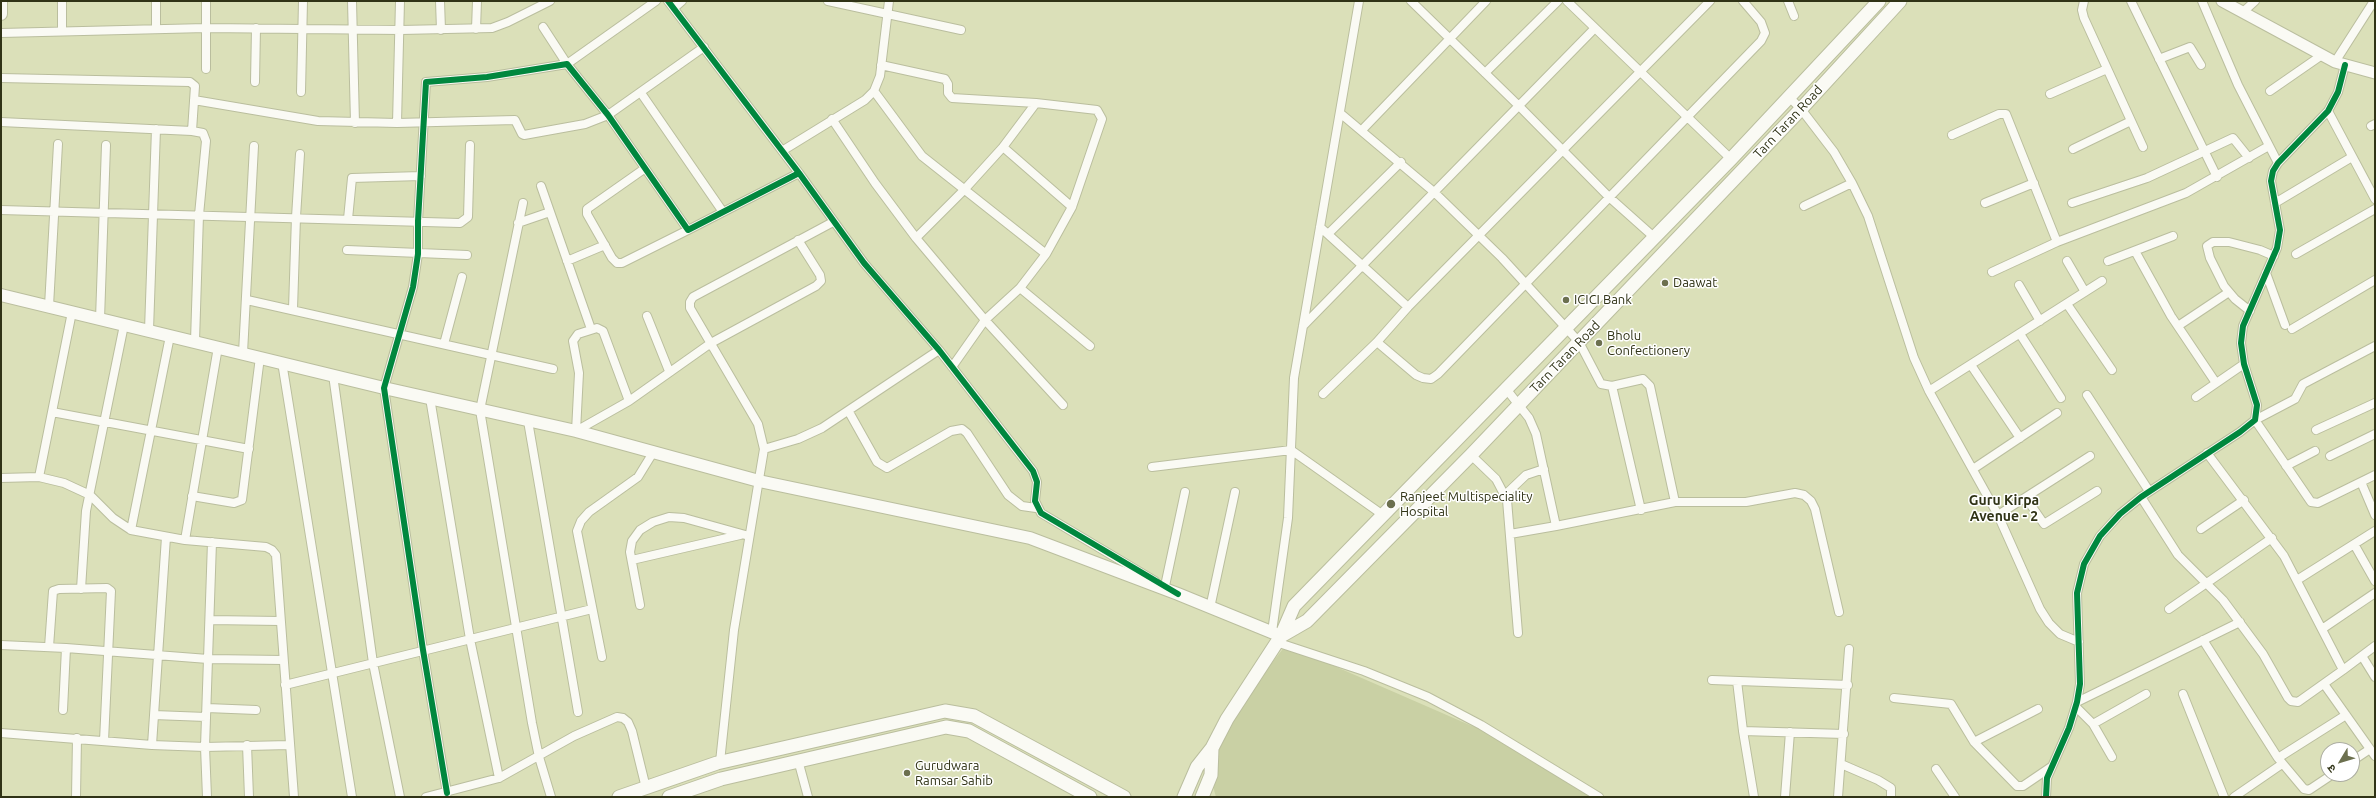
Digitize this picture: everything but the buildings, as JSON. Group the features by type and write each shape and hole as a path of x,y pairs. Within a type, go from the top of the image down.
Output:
{"main road":[{"path":"1,1 1,14"},
{"name":"Tarn Taran Road","path":"1276,637 1294,606 1732,159 1879,1"},
{"name":"Tarn Taran Road","path":"1276,637 1307,621 1471,455 1801,109 1900,1"},
{"path":"1,295 333,374 384,388 576,431 654,451 759,481 1030,538 1178,594 1276,637 1226,719 1212,748 1197,767 1184,797"},
{"path":"619,797 720,762 945,711 974,716 1124,797"},
{"path":"669,797 722,779 798,760 946,728 969,731 1090,797"},
{"path":"1202,797 1212,775 1212,748"}],"street":[{"path":"62,1 62,32"},
{"path":"156,1 156,29"},
{"path":"206,1 206,69"},
{"path":"301,92 303,1"},
{"path":"352,1 355,123"},
{"path":"397,123 401,30 400,1"},
{"path":"440,1 441,30"},
{"path":"476,29 477,1"},
{"path":"1,33 206,28 353,28 401,30 476,29 492,28 508,22 550,1"},
{"path":"448,793 423,650 384,388 401,334 413,287 418,254 422,123 425,85 430,80 487,77 567,64 656,1"},
{"path":"668,1 799,173 864,264 939,350 1033,471 1037,482 1035,501 1036,508 1040,513 1178,594"},
{"path":"674,8 682,1"},
{"path":"828,1 962,30"},
{"path":"782,151 865,100 874,92 881,65 889,1"},
{"path":"1359,1 1294,378 1288,518 1276,637 1428,697 1481,725 1599,797"},
{"path":"1411,1 1518,105 1609,197 1654,238"},
{"path":"1362,130 1486,1"},
{"path":"1485,73 1558,1"},
{"path":"1567,1 1594,29 1732,159"},
{"path":"1323,394 1377,342 1408,307 1710,1"},
{"path":"1377,342 1416,375 1423,378 1431,378 1526,284 1761,41 1765,33 1761,22 1743,1"},
{"path":"1788,1 1794,16"},
{"path":"2084,1 2082,10 2084,18 2143,147"},
{"path":"2131,1 2217,177"},
{"path":"2202,1 2268,147 2278,163"},
{"path":"2222,1 2322,55 2340,63 2375,73"},
{"path":"2243,12 2255,1"},
{"path":"2374,1 2340,63 2338,92 2328,110 2272,171 2271,181 2280,230 2274,256 2243,326 2241,343 2244,364 2257,405 2255,420 2308,498 2315,504 2375,475"},
{"path":"542,27 567,64 608,115 644,169 688,230"},
{"path":"255,82 256,28"},
{"path":"1302,327 1361,265 1594,29"},
{"path":"194,100 318,121 355,123 422,123 515,120 524,136 585,124 608,115 704,47"},
{"path":"2159,59 2190,47 2200,65"},
{"path":"2270,91 2322,55"},
{"path":"881,65 945,79 948,93 952,98 1036,103 1097,110 1101,114 1102,118 1072,207 1046,254 1020,288 986,320 952,367"},
{"path":"2050,94 2107,69"},
{"path":"1,78 190,82 194,86 192,131"},
{"path":"874,92 922,156 1046,254"},
{"path":"641,93 724,212"},
{"path":"1789,97 1801,109 1834,152 1852,183 1868,216 1905,331 1929,391 1998,515 2046,618 2060,634 2079,642"},
{"path":"916,238 964,190 1004,146 1036,103"},
{"path":"2328,110 2375,199"},
{"path":"1340,113 1401,162 1434,192 1526,284 1579,342 1600,384 1612,386 1642,379 1650,386 1675,502"},
{"path":"1952,135 1999,114 2006,114 2057,242"},
{"path":"832,119 874,182 916,238 986,320 1063,405"},
{"path":"2072,149 2131,121"},
{"path":"1,122 192,131 200,132 206,136 199,215 195,342"},
{"path":"149,330 156,129"},
{"path":"2072,203 2147,178 2232,138 2249,158"},
{"path":"49,306 58,144"},
{"path":"100,319 102,212 106,145"},
{"path":"1,210 460,223 468,217 470,145"},
{"path":"243,353 254,146"},
{"path":"1004,146 1072,207"},
{"path":"1992,272 2057,242 2160,203 2217,177 2268,147"},
{"path":"294,309 296,218 300,154"},
{"path":"2275,203 2352,157"},
{"path":"1328,234 1401,162"},
{"path":"644,169 587,209 587,214 616,263 622,264 799,173"},
{"path":"348,219 352,178 421,176"},
{"path":"1804,206 1852,183"},
{"path":"1985,203 2034,183"},
{"path":"541,186 591,329"},
{"path":"523,203 480,410 539,757 551,797"},
{"path":"2296,254 2375,209"},
{"path":"518,223 550,212"},
{"path":"720,762 746,535 759,481 764,449 758,424 690,308 690,302 693,297 833,222"},
{"path":"1320,227 1408,307"},
{"path":"2108,262 2172,236"},
{"path":"576,431 629,401 669,371 711,343 816,286 820,281 820,275 798,240"},
{"path":"2250,311 2228,292 2210,258 2207,246 2209,243 2229,242 2244,245 2274,256"},
{"path":"567,261 605,245"},
{"path":"348,250 467,255"},
{"path":"2135,251 2178,326 2216,383"},
{"path":"2067,261 2085,292"},
{"path":"2266,273 2288,327 2375,280"},
{"path":"444,344 462,277"},
{"path":"1929,391 2102,281"},
{"path":"2019,285 2040,321"},
{"path":"1020,288 1090,346"},
{"path":"2178,326 2228,292"},
{"path":"247,300 294,309 553,369"},
{"path":"2067,304 2112,370"},
{"path":"39,477 72,312"},
{"path":"647,316 669,371"},
{"path":"82,589 84,529 124,324"},
{"path":"576,431 579,373 573,341 578,334 597,328 603,331 629,401"},
{"path":"2020,334 2061,398"},
{"path":"131,530 170,336"},
{"path":"2046,797 2047,778 2077,704 2080,684 2077,593 2084,564 2100,536 2120,514 2149,491 2249,426 2255,420 2295,399 2303,384 2375,346"},
{"path":"185,540 218,347"},
{"path":"764,449 798,439 849,412 939,350"},
{"path":"192,496 234,503 242,500 260,357"},
{"path":"282,362 352,797"},
{"path":"2196,397 2244,364"},
{"path":"1971,365 2020,438"},
{"path":"333,374 373,663 400,797"},
{"path":"1612,386 1641,510"},
{"path":"1507,390 1520,405 1536,434 1556,526"},
{"path":"2087,395 2149,491"},
{"path":"430,398 470,639 499,778"},
{"path":"2316,430 2375,403"},
{"path":"52,412 249,449"},
{"path":"849,412 876,462 887,468 951,431 962,429 967,433 1008,495 1022,506 1036,508"},
{"path":"1973,469 2057,413"},
{"path":"528,421 560,616 578,712"},
{"path":"2330,456 2375,434"},
{"path":"1152,467 1291,450 1383,515"},
{"path":"602,657 577,531 581,521 589,512 638,477 654,451"},
{"path":"2286,466 2315,451"},
{"path":"2208,453 2272,538 2297,580 2343,670"},
{"path":"1471,455 1496,479 1505,495 1510,534 1518,633"},
{"path":"1998,515 2090,456"},
{"path":"1505,495 1526,475 1544,469"},
{"path":"1,478 39,477 64,483 90,495 113,518 131,530 185,540 266,548 272,550 276,555 294,797"},
{"path":"2360,482 2373,504 2375,515"},
{"path":"2026,498 2044,524 2097,491"},
{"path":"1165,586 1185,492"},
{"path":"1210,608 1235,492"},
{"path":"1510,534 1641,510 1675,502 1746,502 1795,493 1804,495 1811,501 1815,509 1839,612"},
{"path":"2141,497 2178,555 2207,582 2240,622 2263,654 2291,701 2298,702 2375,646"},
{"path":"2200,529 2244,500"},
{"path":"640,605 632,560 632,541 640,530 653,522 669,517 684,518 746,535"},
{"path":"2297,580 2375,531"},
{"path":"632,560 746,535"},
{"path":"152,745 166,537"},
{"path":"2168,609 2272,538"},
{"path":"207,797 205,747 212,542"},
{"path":"2354,544 2375,580"},
{"path":"49,647 52,593 58,589 107,588 111,591 104,741"},
{"path":"2322,629 2375,593"},
{"path":"285,685 592,609"},
{"path":"210,620 280,621"},
{"path":"2077,704 2240,622"},
{"path":"2203,640 2280,761 2304,789 2309,790 2321,782"},
{"path":"1,645 66,648 108,653 208,659 283,660"},
{"path":"63,710 66,648"},
{"path":"1838,797 1848,686 1849,649"},
{"path":"2362,656 2375,677"},
{"path":"1712,680 1848,686"},
{"path":"1737,681 1743,731 1754,797"},
{"path":"2324,684 2375,756"},
{"path":"2093,724 2146,694"},
{"path":"2183,694 2224,797"},
{"path":"1894,698 1951,704 1974,742 2017,786 2022,786 2051,767"},
{"path":"2077,704 2093,724 2112,757"},
{"path":"207,708 256,710"},
{"path":"1974,742 2038,709"},
{"path":"154,715 206,717"},
{"path":"2238,796 2280,761 2346,715"},
{"path":"426,797 448,793 499,778 539,757 574,736 617,717 623,718 632,731 646,788"},
{"path":"1743,731 1844,734"},
{"path":"1,732 152,745 205,747 289,745"},
{"path":"1785,797 1790,732"},
{"path":"76,797 77,738"},
{"path":"247,745 249,797"},
{"path":"2360,756 2370,749"},
{"path":"798,760 808,797"},
{"path":"1841,764 1878,780 1891,793 1899,797"},
{"path":"1936,769 1955,797"}],"green space":[{"path":"1286,645 1488,733 1596,797 1216,797 1210,776 1225,722"}],"cycle path":[{"path":"668,1 799,173 864,263 939,350 1033,471 1037,482 1035,501 1041,513 1178,594"},
{"path":"447,793 423,650 384,388 413,287 418,254 418,221 426,82 487,77 567,64 608,115 688,230 799,173"},
{"path":"2046,797 2047,778 2069,728 2077,702 2080,684 2077,593 2084,564 2100,536 2120,514 2141,497 2240,432 2255,420 2257,405 2244,364 2241,343 2243,326 2277,248 2280,230 2271,181 2273,171 2278,163 2328,111 2338,92 2345,65"}],"place":[{"name":"Daawat","path":"1665,283"},
{"name":"ICICI Bank","path":"1566,300"},
{"name":"Bholu Confectionery","path":"1599,343"},
{"name":"Ranjeet Multispeciality Hospital","path":"1391,504"},
{"name":"Gurudwara Ramsar Sahib","path":"907,773"}],"district":[{"name":"Guru Kirpa Avenue - 2","path":"2004,508"}]}
